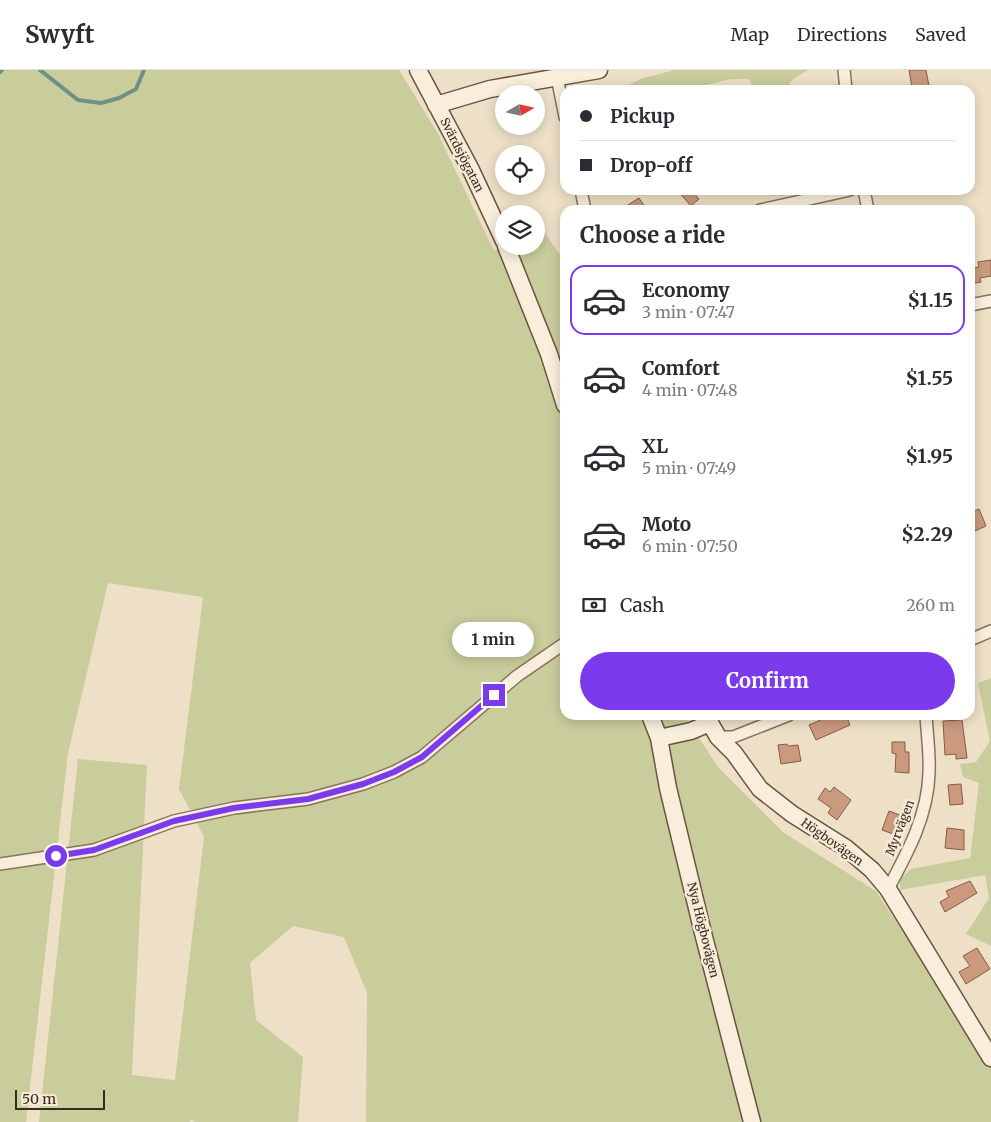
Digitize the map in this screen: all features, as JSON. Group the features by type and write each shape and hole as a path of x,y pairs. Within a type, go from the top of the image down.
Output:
{"street":[{"name":"Svärdsjögatan","path":"418,70 471,170 495,222"},
{"path":"436,105 483,91 599,70"},
{"path":"844,70 846,85"},
{"path":"557,77 560,92"},
{"path":"782,205 828,195"},
{"path":"510,255 549,354 560,389"},
{"path":"975,304 991,302"},
{"path":"975,638 991,631"},
{"path":"0,864 94,850 174,821 234,808 308,799 363,784 394,772 422,757 506,684 560,646"},
{"path":"652,720 659,738 712,725 733,737 776,720"},
{"name":"Myrvägen","path":"888,889 916,832 928,793 929,756 926,720"},
{"name":"Högbovägen","path":"712,725 756,784 770,798 846,848 872,870 888,889 991,1058"},
{"name":"Nya Högbovägen","path":"659,738 668,788 752,1122"}],"green space":[{"path":"0,70 399,70 437,132 495,251 495,255 545,255 545,233 560,255 560,720 687,720 718,767 784,833 876,891 973,1039 991,1057 991,1122 366,1122 367,993 344,937 293,926 250,963 256,1020 303,1057 298,1122 195,1122 190,1119 190,1122 39,1122 78,759 147,765 132,1075 175,1080 204,837 179,789 203,597 108,583 68,753 26,1122 0,1122"},
{"path":"675,70 809,70 792,80 789,85 752,85 749,79 731,79 706,85 628,85 643,78"},
{"path":"991,678 991,946 966,934 989,898 985,875 900,890 900,879 911,869 970,858 979,783 963,777 960,764 976,762 990,741 978,683"}],"building":[{"path":"909,70 926,70 929,85 912,85"},
{"path":"681,195 695,195 699,199 690,205"},
{"path":"639,198 644,205 628,205"},
{"path":"991,260 991,276 980,278 981,282 975,283 975,268 979,267 978,262"},
{"path":"979,509 986,526 975,531 975,511"},
{"path":"820,720 848,720 850,725 816,740 809,725"},
{"path":"962,720 967,758 956,759 956,754 945,755 943,721"},
{"path":"892,742 905,742 905,752 909,752 909,773 895,772 896,754 892,753"},
{"path":"787,744 788,746 798,745 801,761 781,764 778,745"},
{"path":"961,784 963,804 950,805 948,785"},
{"path":"834,787 851,800 837,820 828,813 831,808 818,799 825,788 830,792"},
{"path":"889,811 900,815 893,834 882,830"},
{"path":"947,828 964,830 964,850 945,848"},
{"path":"970,881 977,893 945,912 940,902 949,897 946,891"},
{"path":"977,948 990,969 966,984 959,972 970,966 963,956"}],"waterway":[{"path":"40,70 78,100 101,103 119,98 136,89 144,70"}],"route":[{"path":"56,856 94,850 174,821 234,808 308,799 363,784 394,772 422,757 494,695"}]}
